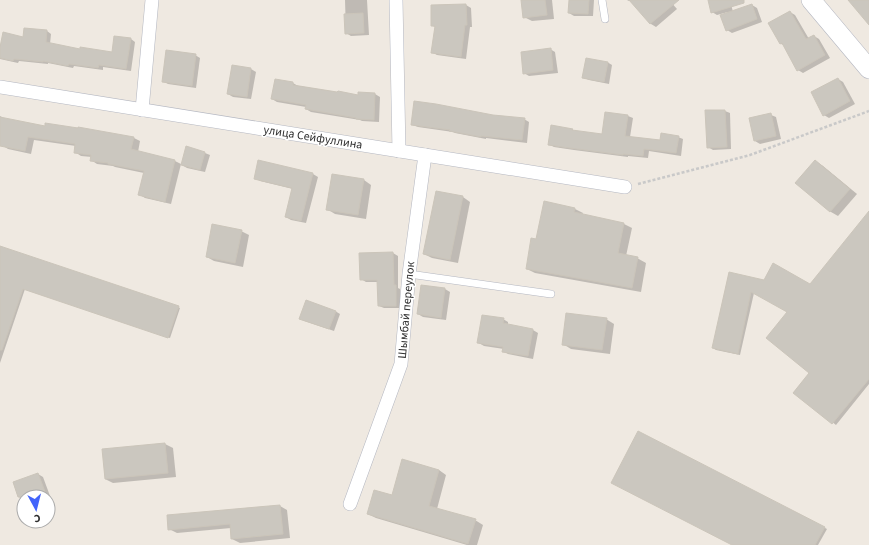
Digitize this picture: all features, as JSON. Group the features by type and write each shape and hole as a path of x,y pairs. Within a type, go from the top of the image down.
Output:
{"main road":[{"path":"811,0 869,69"}],"street":[{"path":"142,110 152,0"},
{"path":"396,0 399,151"},
{"name":"улица Сейфуллина","path":"0,87 625,187"},
{"name":"Шымбай переулок","path":"350,504 401,364 409,274 425,155"}],"lane":[{"path":"602,0 605,19"},
{"path":"409,274 551,294"}],"path":[{"path":"625,187 750,155 869,111"}],"building":[{"path":"521,0 545,0 547,15 523,18"},
{"path":"569,0 589,0 588,14 568,13"},
{"path":"629,0 679,0 650,24"},
{"path":"708,0 744,0 744,3 711,13"},
{"path":"848,0 869,0 869,25"},
{"path":"466,4 467,25 465,25 461,57 431,53 435,26 431,26 431,5"},
{"path":"752,4 757,19 726,31 720,15"},
{"path":"790,11 806,39 814,35 825,55 797,71 782,43 780,44 768,23"},
{"path":"363,13 364,33 345,34 344,14"},
{"path":"24,28 47,30 46,42 80,49 80,47 112,52 114,36 131,38 126,69 99,65 98,68 69,64 68,66 43,61 14,59 13,61 0,58 0,47 3,32 23,37"},
{"path":"551,48 553,70 523,74 521,52"},
{"path":"166,50 196,54 192,86 162,82"},
{"path":"586,58 608,62 604,82 582,78"},
{"path":"232,65 251,68 247,97 227,94"},
{"path":"838,78 850,101 823,116 811,92"},
{"path":"275,79 293,82 293,85 358,95 358,92 375,93 374,120 356,119 305,109 306,105 271,99"},
{"path":"414,101 493,115 525,118 522,140 481,137 449,131 450,130 411,125"},
{"path":"705,110 725,110 727,147 707,148"},
{"path":"605,112 628,115 625,136 660,140 661,133 679,136 676,153 644,149 643,156 623,155 548,145 551,125 573,129 572,130 602,134"},
{"path":"771,113 776,136 754,141 749,118"},
{"path":"0,117 45,126 45,123 78,127 134,137 131,149 175,160 165,202 138,195 144,171 108,163 90,161 91,155 74,153 75,144 28,137 25,151 0,146"},
{"path":"186,146 205,152 200,170 181,165"},
{"path":"258,160 313,173 301,221 285,217 292,188 254,179"},
{"path":"815,160 850,189 830,212 795,183"},
{"path":"332,174 364,179 358,215 326,210"},
{"path":"436,191 463,196 450,260 423,254"},
{"path":"544,201 575,208 574,212 624,223 618,253 638,257 632,288 526,269 531,238 536,239"},
{"path":"869,211 869,379 832,424 793,393 809,373 766,338 787,312 751,292 738,354 712,348 729,272 764,280 773,263 810,284"},
{"path":"212,224 242,230 235,263 206,257"},
{"path":"0,246 179,306 168,338 23,289 2,350 0,350"},
{"path":"393,252 396,306 378,306 377,280 360,280 359,253"},
{"path":"421,285 445,288 441,318 417,314"},
{"path":"306,300 336,311 329,329 299,319"},
{"path":"566,313 607,318 602,350 562,345"},
{"path":"482,315 504,318 503,323 533,329 528,356 502,352 503,347 477,343"},
{"path":"638,431 825,527 815,545 732,545 611,483"},
{"path":"165,443 168,473 105,479 102,449"},
{"path":"402,459 439,470 429,506 476,519 468,544 367,514 374,490 392,495"},
{"path":"38,473 44,489 16,489 16,491 13,482"},
{"path":"280,505 283,534 231,539 230,524 168,530 167,515"}]}
